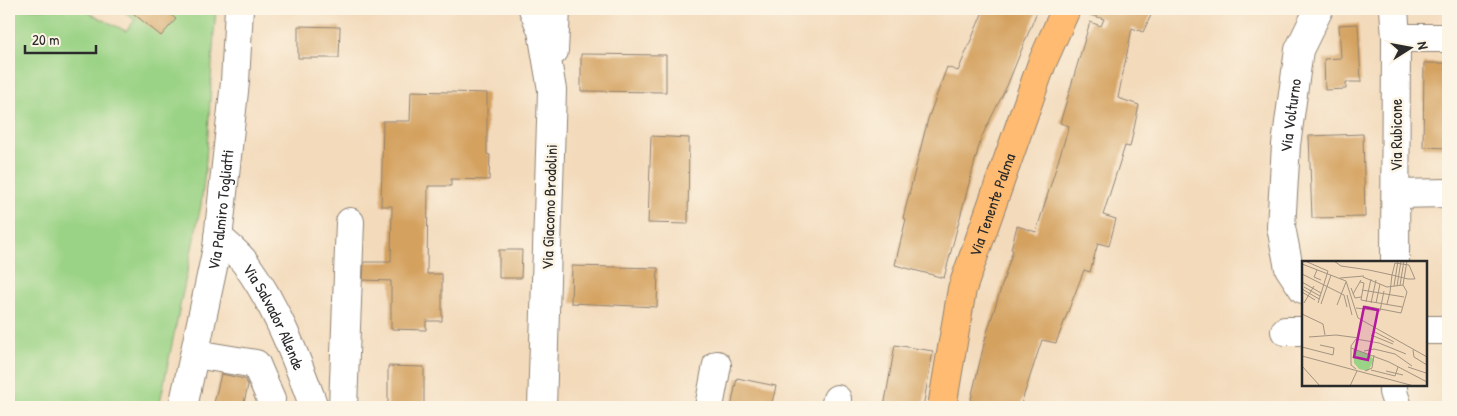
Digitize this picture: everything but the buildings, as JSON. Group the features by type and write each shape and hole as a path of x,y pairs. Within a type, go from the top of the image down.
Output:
{"main road":[{"name":"Via Tenente Palma","path":"942,407 962,289 1042,63 1066,9"}],"street":[{"name":"Via Palmiro Togliatti","path":"184,407 218,237 235,82 239,9"},
{"name":"Via Giacomo Brodolini","path":"533,9 542,32 552,90 542,407"},
{"path":"552,90 556,9"},
{"name":"Via Volturno","path":"1302,288 1289,268 1281,227 1286,144 1299,50 1319,9"},
{"name":"Via Rubicone","path":"1394,9 1396,38 1395,261"},
{"path":"1396,38 1448,38"},
{"path":"1396,194 1448,193"},
{"path":"343,407 350,222"},
{"name":"Via Salvador Allende","path":"218,237 246,263 267,298 286,336 314,407"},
{"path":"1427,330 1448,330"},
{"path":"195,354 256,364 271,399 270,407"},
{"path":"709,407 717,365"},
{"path":"1393,386 1398,407"}],"green space":[{"path":"9,9 81,9 126,31 135,20 120,9 216,9 201,205 159,407 9,407"}]}
